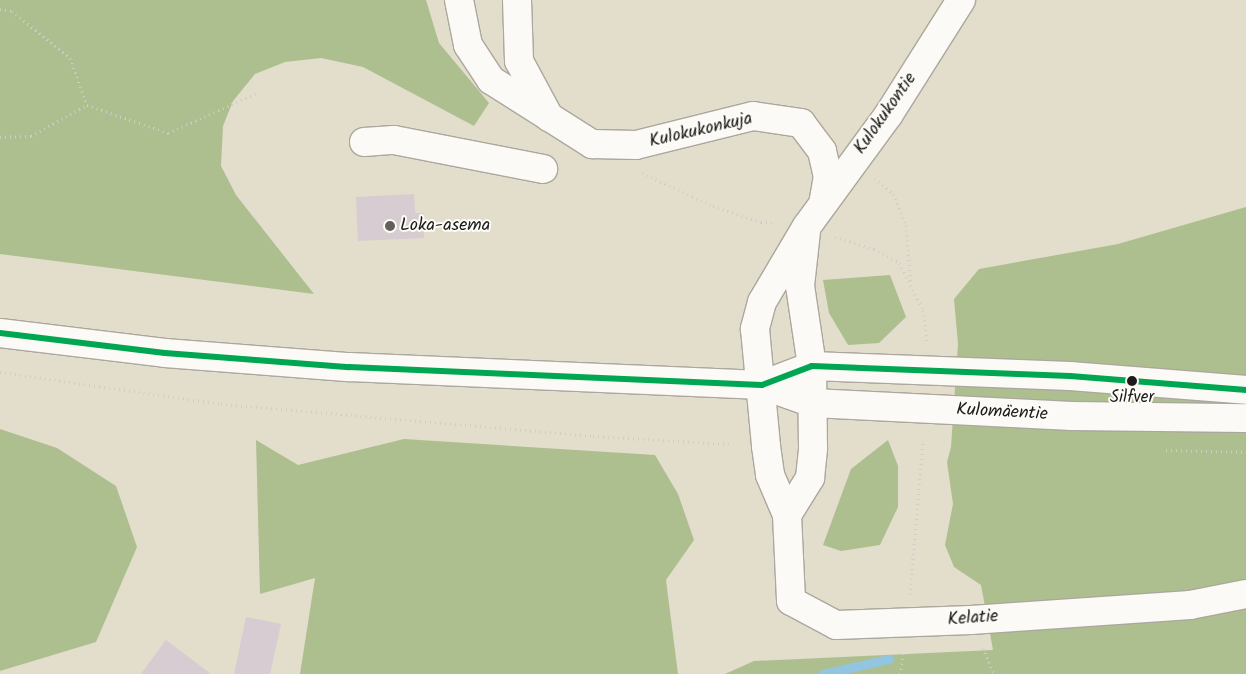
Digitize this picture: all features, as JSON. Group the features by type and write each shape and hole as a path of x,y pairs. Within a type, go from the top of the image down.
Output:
{"main road":[{"name":"Kulokukonkuja","path":"459,0 468,45 491,80 592,144 636,145 753,116 802,123 822,151 828,176 823,203"},
{"path":"517,0 520,61 549,118"},
{"name":"Kulokukontie","path":"762,385 755,329 762,302 807,226 889,114 961,0"},
{"path":"364,142 394,140 543,169"},
{"name":"Kulokukontie","path":"807,226 800,286 812,366"},
{"name":"Kulomäentie","path":"0,333 164,353 348,367 762,385 812,403 1072,416 1246,418"},
{"path":"787,516 810,478 812,366"},
{"name":"Kulomäentie","path":"762,385 812,366 1070,376 1246,390"},
{"name":"Kelatie","path":"762,385 770,475 787,516 791,602 836,624 908,623 1190,605 1246,594"}],"path":[{"path":"0,9 12,11 70,58 87,105"},
{"path":"0,137 30,136 87,105 168,133 260,92"},
{"path":"855,159 893,194 906,225 911,287"},
{"path":"637,170 713,206 753,219 807,226 874,250 899,263 923,310 927,348"},
{"path":"0,372 221,404 593,436 729,444"},
{"path":"908,623 923,443"},
{"path":"1166,450 1246,452"}],"green space":[{"path":"0,0 426,0 439,43 489,103 474,126 363,67 321,58 285,62 255,74 233,101 223,126 221,166 236,195 314,294 0,254"},
{"path":"1246,207 1246,674 725,674 754,661 993,650 981,585 954,567 945,545 953,504 947,462 951,447 958,344 954,299 979,269 1118,244"},
{"path":"890,275 906,317 879,343 848,345 829,313 823,280"},
{"path":"0,429 57,448 116,486 137,547 96,642 0,671"},
{"path":"404,439 655,455 678,494 694,540 666,580 678,674 300,674 315,578 260,594 256,440 298,465"},
{"path":"888,440 898,466 898,507 880,545 841,551 823,545 851,469"}],"building":[{"name":"Loka-asema","path":"414,194 415,213 423,213 424,238 358,241 356,197"},
{"path":"246,617 281,624 270,674 234,674"},
{"path":"166,640 211,674 141,674"}],"waterway":[{"path":"822,674 889,659"}],"transit line":[{"path":"0,333 165,353 349,367 762,385 812,366 1070,376 1246,390"}],"place":[{"name":"Loka-asema","path":"390,226"},
{"name":"Silfver","path":"1132,381"}]}
